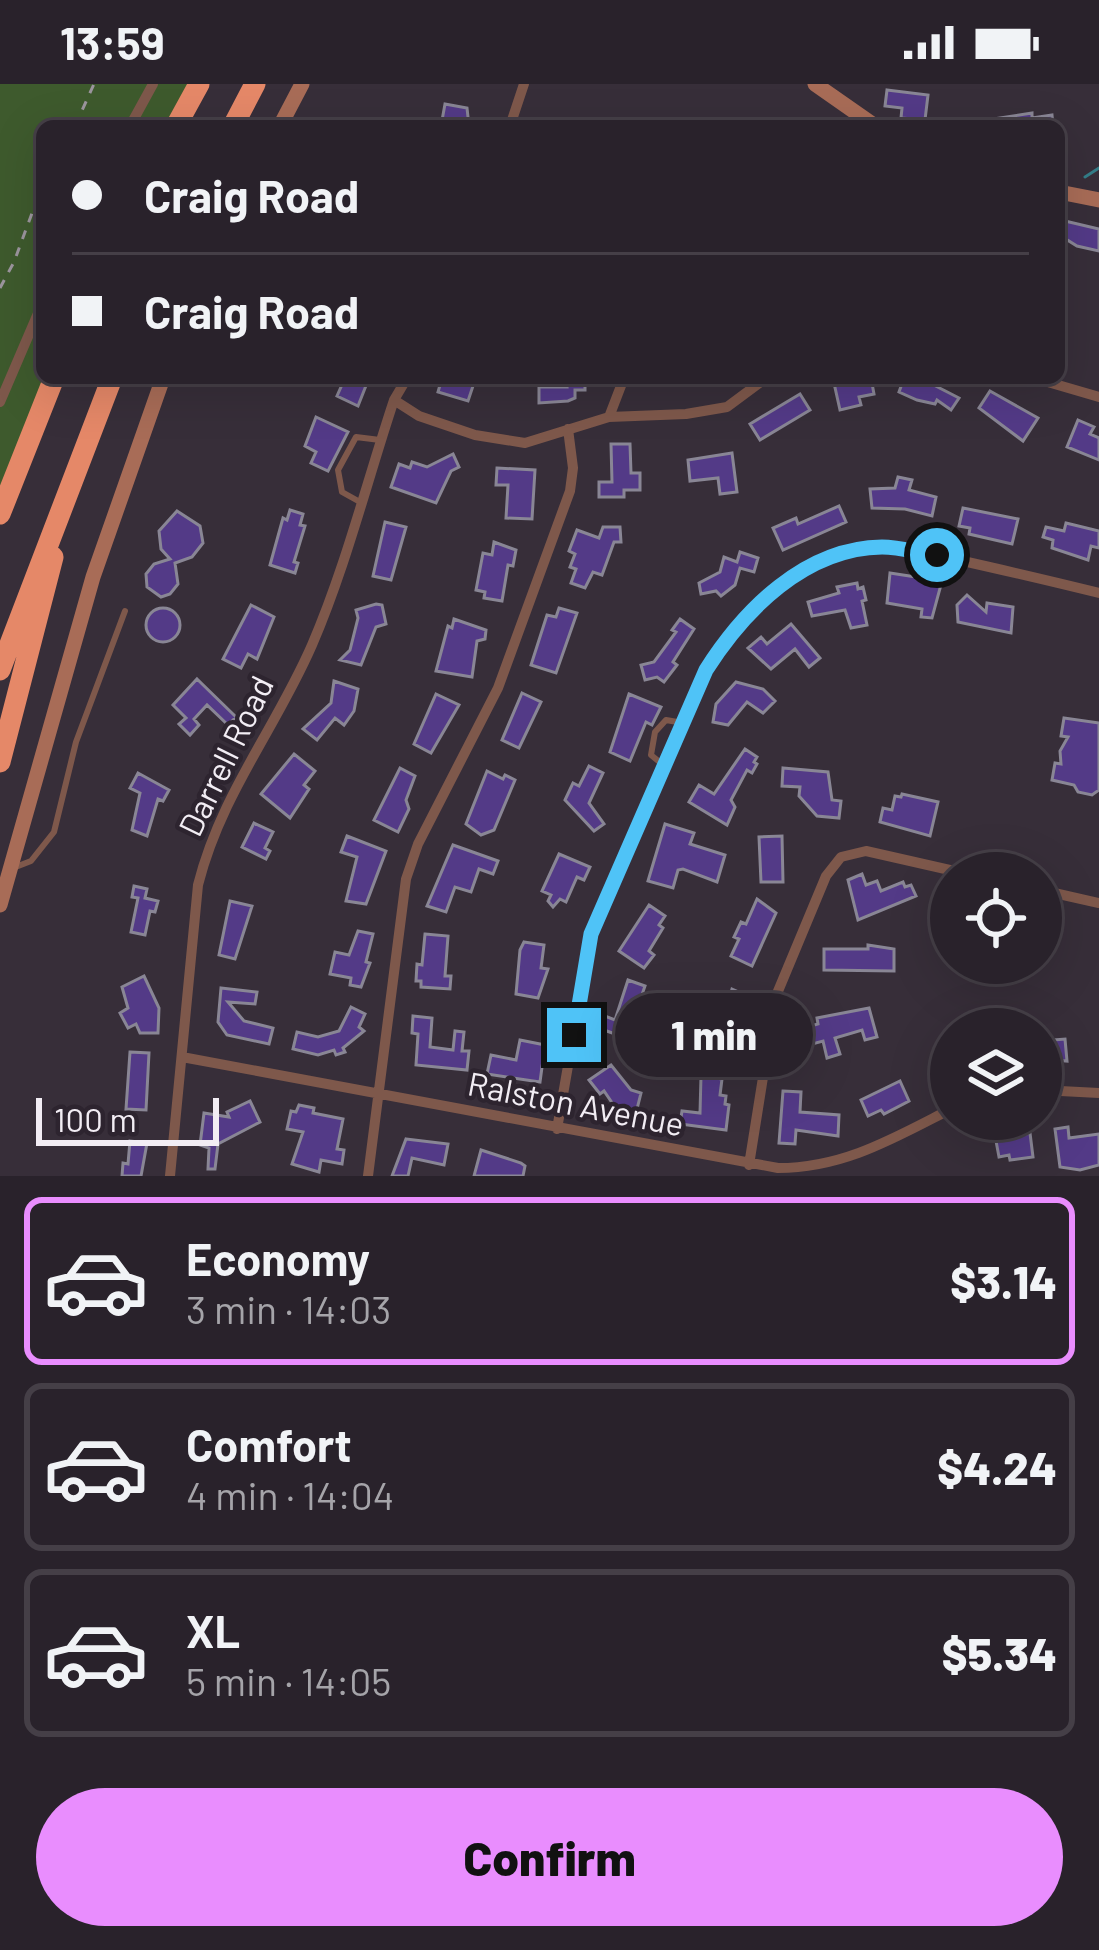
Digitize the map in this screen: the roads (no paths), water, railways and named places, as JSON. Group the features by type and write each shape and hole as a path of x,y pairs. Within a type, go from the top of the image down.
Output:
{"highway":[{"path":"179,120 199,84"},
{"path":"236,120 255,84"},
{"path":"0,514 52,384"},
{"path":"0,670 110,384"},
{"path":"0,763 74,470"}],"main road":[{"path":"283,120 302,84"},
{"path":"815,84 866,120"},
{"path":"1065,193 1099,200"},
{"path":"0,905 93,577 161,384"}],"street":[{"path":"133,120 153,84"},
{"path":"512,120 524,84"},
{"path":"0,402 36,318"},
{"name":"Darrell Road","path":"170,1176 198,885 207,850 238,777 311,647 403,384"},
{"path":"609,417 622,384"},
{"path":"394,400 419,416 508,443 609,417 727,407 758,384"},
{"path":"1055,384 1099,397"},
{"path":"368,1176 406,879 418,844 498,688 562,513 573,468 568,428"},
{"path":"557,1129 591,934 717,652 759,602 786,580 847,553 881,547 1099,593"},
{"path":"749,1165 776,996 826,876 841,857 866,851 930,866"},
{"path":"1062,895 1099,903"},
{"name":"Ralston Avenue","path":"182,1057 802,1172 850,1158 930,1119"},
{"path":"1062,1091 1099,1093"}],"lane":[{"path":"361,502 342,492 338,470 356,437 380,440"},
{"path":"10,870 31,861 54,832 81,727 125,611"},
{"path":"665,765 650,755 655,732 666,720 683,723"}],"waterway":[{"path":"1085,177 1099,168"}]}
